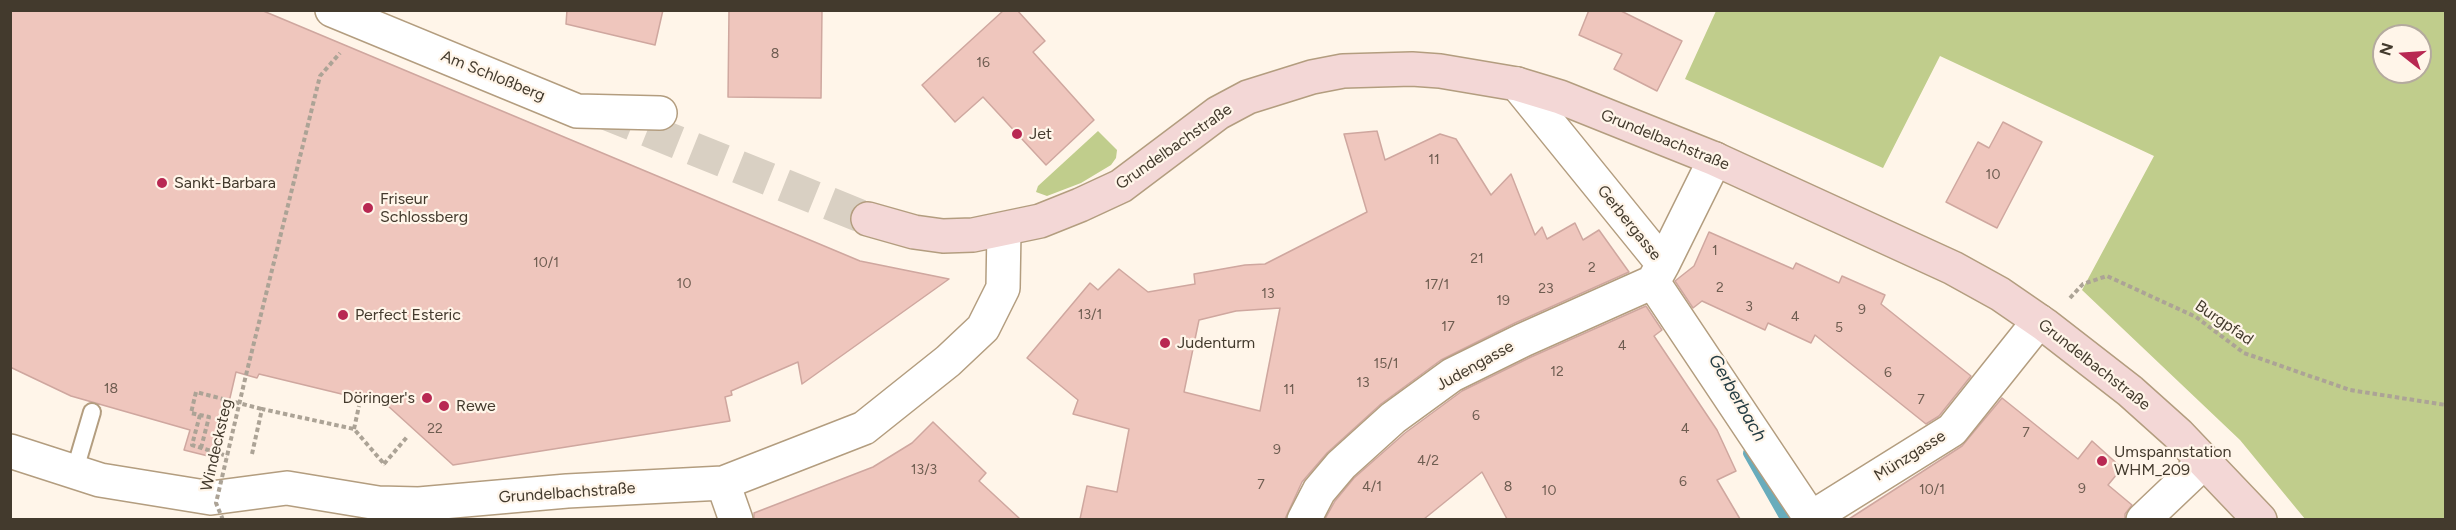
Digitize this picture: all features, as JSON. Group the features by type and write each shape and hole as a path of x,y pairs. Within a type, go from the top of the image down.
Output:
{"main road":[{"name":"Grundelbachstraße","path":"868,219 914,232 943,236 973,235 1040,221 1080,206 1121,186 1218,113 1248,97 1311,77 1343,71 1412,69 1440,71 1517,84 1560,97 1715,159 1953,268 2000,294 2042,323 2130,391 2178,434 2260,519"}],"street":[{"name":"Am Schloßberg","path":"346,16 577,111 660,113"},
{"name":"Gerbergasse","path":"1517,84 1658,273 1812,519"},
{"path":"1658,273 1715,159"},
{"name":"Grundelbachstraße","path":"10,451 87,476 211,498 287,488 378,503 419,504 567,491 723,483 864,428 948,361 983,327 1003,288 1004,230"},
{"name":"Judengasse","path":"1304,519 1319,491 1341,465 1393,418 1452,375 1658,273"},
{"name":"Münzgasse","path":"1812,519 1952,430 2042,323"},
{"path":"2144,519 2204,462"},
{"path":"723,483 736,519"},
{"path":"317,492 336,519"}],"lane":[{"path":"87,476 92,412"}],"path":[{"name":"Windecksteg","path":"223,519 216,503 246,375 320,76 351,42 346,16"},
{"name":"Burgpfad","path":"2042,323 2083,284 2107,276 2196,316 2244,353 2350,390 2445,405"},
{"path":"201,448 209,417 191,413 196,392 354,429 419,504"},
{"path":"354,429 359,406"},
{"path":"243,494 262,409"},
{"path":"200,415 192,445 227,456"},
{"path":"384,464 407,438"}],"green space":[{"path":"1716,11 2445,11 2445,519 2305,519 2240,440 2082,290 2154,156 1940,56 1883,168 1685,79"},
{"path":"1098,131 1117,150 1116,158 1111,165 1081,183 1047,196 1036,192 1038,186"}],"building":[{"path":"10,10 261,10 860,261 949,279 802,384 798,362 731,391 732,395 725,397 730,421 453,465 387,405 259,374 257,378 236,372 216,458 184,450 190,430 71,396 10,367"},
{"path":"567,10 663,10 655,45 566,24"},
{"path":"729,10 822,10 821,98 728,97"},
{"path":"1004,10 1017,10 1045,41 1033,52 1094,120 1046,165 983,97 955,122 922,85"},
{"path":"1589,10 1619,10 1682,41 1657,91 1614,69 1622,54 1579,35"},
{"path":"2003,122 2042,142 1997,228 1946,202 1978,142 1989,148"},
{"path":"1377,131 1385,160 1440,134 1456,139 1491,195 1511,174 1535,235 1542,227 1547,239 1575,223 1583,240 1599,230 1629,272 1515,323 1441,360 1381,404 1327,453 1302,482 1285,519 1080,519 1087,486 1117,492 1129,429 1073,414 1078,400 1027,358 1090,283 1098,290 1119,269 1148,292 1195,284 1194,274 1265,264 1367,212 1344,134","holes":["1280,308 1260,411 1184,392 1199,320 1236,311"]},
{"path":"1709,232 1793,269 1796,263 1839,283 1842,276 1885,295 1881,304 1971,376 1939,416 1926,424 1815,335 1811,343 1768,323 1765,330 1702,301 1693,308 1675,281 1694,266"},
{"path":"1646,306 1662,330 1654,336 1717,430 1736,471 1717,480 1740,519 1507,519 1482,472 1424,519 1325,519 1335,501 1354,478 1405,433 1462,391 1531,357"},
{"path":"2002,398 2078,459 2092,441 2122,468 2108,485 2132,505 2125,514 2125,519 1849,519 1962,446"},
{"path":"933,422 986,473 979,481 1020,519 754,519 754,513 873,467 912,443"}],"waterway":[{"name":"Gerberbach","path":"1749,453 1787,520"}],"tunnel":[{"path":"602,112 868,219"}],"place":[{"name":"Jet","path":"1017,134"},
{"name":"Sankt-Barbara","path":"162,183"},
{"name":"Friseur Schlossberg","path":"368,208"},
{"name":"Perfect Esteric","path":"343,315"},
{"name":"Judenturm","path":"1165,343"},
{"name":"Döringer's","path":"427,398"},
{"name":"Rewe","path":"444,406"},
{"name":"Umspannstation WHM_209","path":"2102,461"}]}
